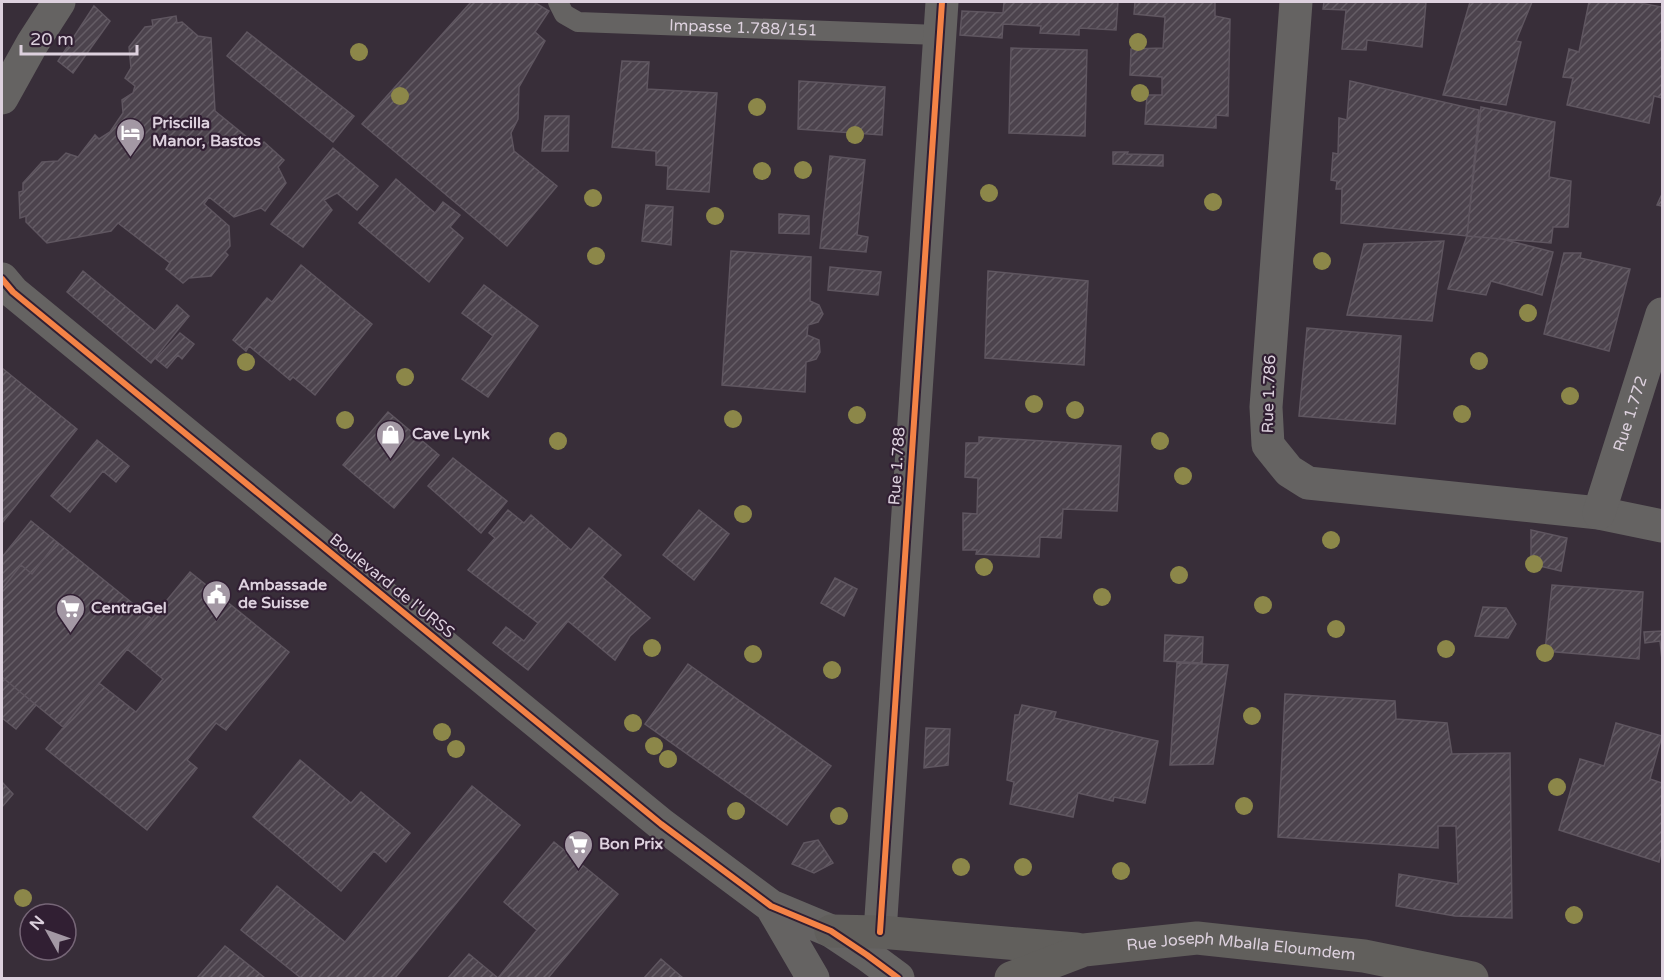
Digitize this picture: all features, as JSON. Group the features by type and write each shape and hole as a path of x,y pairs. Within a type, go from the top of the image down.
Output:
{"main road":[{"path":"831,931 880,932 1084,950"},
{"name":"Rue Joseph Mballa Eloumdem","path":"1011,978 1084,950 1197,938 1364,956 1473,978"}],"street":[{"path":"2,98 59,2"},
{"name":"Rue 1.788","path":"880,932 942,2"},
{"name":"Rue 1.786","path":"1296,2 1267,395 1268,445 1289,471 1308,483 1599,513 1662,526"},
{"name":"Boulevard de l'URSS","path":"2,279 21,299 661,824 771,906"},
{"name":"Rue 1.772","path":"1599,513 1662,314"},
{"path":"771,906 831,931 898,978"},
{"path":"771,906 813,978"}],"lane":[{"name":"Impasse 1.788/151","path":"558,2 564,14 578,22 939,35"}],"building":[{"path":"471,2 534,2 549,11 535,32 545,41 519,87 518,119 511,133 514,151 557,186 507,246 362,124"},
{"path":"1004,2 1118,2 1116,30 1079,28 1079,35 1040,33 1041,26 1003,24 1002,38 960,35 962,11 1003,13"},
{"path":"1135,2 1215,2 1215,16 1230,19 1228,116 1216,115 1216,128 1145,124 1147,95 1162,95 1162,77 1130,75 1131,49 1163,48 1165,17 1134,14"},
{"path":"1324,2 1426,2 1422,47 1367,40 1366,50 1342,49 1346,10 1323,9"},
{"path":"1470,2 1532,2 1516,41 1521,42 1506,105 1443,95"},
{"path":"1589,2 1635,2 1662,7 1662,98 1654,96 1649,123 1567,105 1573,78 1563,77 1569,49 1579,52"},
{"path":"94,6 110,21 73,73 58,61"},
{"path":"176,16 177,23 182,22 198,36 211,38 215,111 259,147 264,142 284,160 278,167 286,183 265,211 261,208 234,217 209,197 204,204 229,226 230,246 225,252 228,255 211,276 189,278 183,283 166,269 170,263 118,223 111,231 47,243 26,222 26,216 20,218 19,192 23,191 23,183 42,162 58,161 66,153 78,157 95,135 99,139 110,132 123,113 122,100 133,93 135,86 125,78 131,68 129,47 145,27 153,26 152,20"},
{"path":"247,32 354,116 333,142 227,56"},
{"path":"1011,48 1087,50 1085,136 1009,133"},
{"path":"622,61 649,62 647,89 717,93 709,192 667,189 668,166 656,165 656,151 612,147"},
{"path":"799,81 885,87 882,135 798,129"},
{"path":"1350,81 1479,110 1467,236 1341,223 1342,189 1336,189 1337,181 1331,180 1333,153 1338,154 1339,118 1347,120"},
{"path":"1481,107 1555,122 1549,177 1571,181 1568,227 1553,227 1551,243 1467,236"},
{"path":"545,116 569,116 568,151 542,151"},
{"path":"333,148 378,186 357,210 337,193 324,200 332,210 303,247 271,224"},
{"path":"1113,152 1163,155 1163,166 1113,164"},
{"path":"830,156 865,160 857,235 868,237 866,252 820,248"},
{"path":"396,179 435,213 443,202 460,215 450,227 463,238 429,282 359,223"},
{"path":"1662,194 1662,206 1657,205"},
{"path":"646,205 673,207 671,245 642,241"},
{"path":"779,214 809,216 809,234 779,233"},
{"path":"1467,236 1502,239 1553,252 1542,295 1491,281 1486,295 1448,289"},
{"path":"1444,241 1432,321 1347,315 1364,244"},
{"path":"731,251 811,257 810,301 819,305 823,314 818,322 808,325 807,335 819,340 820,352 816,359 806,362 805,392 722,385"},
{"path":"1564,253 1581,253 1580,258 1630,269 1609,351 1544,334"},
{"path":"301,265 372,324 315,395 293,377 290,380 249,346 246,351 233,340 267,298 272,302"},
{"path":"830,267 881,272 878,295 828,290"},
{"path":"83,271 155,331 177,305 189,316 151,363 67,292"},
{"path":"988,271 1088,281 1084,365 985,358"},
{"path":"484,285 538,326 488,397 462,379 493,336 462,313"},
{"path":"1307,328 1401,336 1395,424 1299,416"},
{"path":"180,333 194,344 182,359 178,355 167,368 156,359"},
{"path":"2,368 77,429 2,523"},
{"name":"Cave Lynk","path":"388,412 439,455 394,508 343,465"},
{"path":"979,437 1121,446 1117,511 1063,509 1061,538 1040,537 1039,557 976,554 977,550 963,550 963,513 977,514 978,478 965,477 966,443 979,443"},
{"path":"97,440 129,466 116,482 103,471 70,512 51,496"},
{"path":"453,458 507,501 481,533 428,486"},
{"path":"508,510 524,523 531,515 571,550 589,528 621,555 602,577 650,618 630,636 615,660 568,621 528,670 493,643 506,627 524,641 538,623 468,570 495,538 489,533"},
{"path":"699,510 729,534 694,580 663,555"},
{"path":"31,521 57,542 32,574 21,565 2,589 2,557"},
{"path":"1531,530 1567,538 1561,571 1531,564"},
{"name":"CentraGel","path":"57,542 152,619 63,727 2,677 2,589 21,565 32,574"},
{"path":"190,572 289,652 226,730 216,723 187,760 197,768 147,830 46,749 99,683 136,712 163,679 127,649"},
{"path":"835,578 857,589 844,616 821,603"},
{"path":"1552,585 1643,592 1639,659 1545,651"},
{"path":"1483,607 1506,608 1516,624 1508,638 1475,636"},
{"path":"1662,631 1662,660 1660,641 1645,643 1644,632"},
{"path":"1165,635 1203,637 1202,663 1164,661"},
{"path":"1177,663 1228,665 1213,764 1170,765"},
{"path":"688,664 831,766 787,825 645,724"},
{"path":"2,677 36,705 16,729 2,718"},
{"path":"1285,694 1395,701 1396,719 1447,723 1452,754 1510,753 1512,918 1455,916 1396,906 1399,874 1458,884 1456,826 1438,826 1438,848 1278,837"},
{"path":"1022,705 1056,712 1054,718 1158,741 1145,803 1114,797 1113,801 1078,793 1073,817 1010,804 1014,782 1007,780 1015,715 1019,715"},
{"path":"1616,723 1662,736 1650,779 1662,783 1662,847 1659,862 1559,830 1580,759 1604,766"},
{"path":"926,728 950,729 948,765 924,768"},
{"path":"300,760 351,803 361,792 410,833 386,862 374,851 341,891 253,817"},
{"path":"2,782 13,794 2,807"},
{"path":"472,786 520,825 395,978 301,978 241,930 277,886 345,942"},
{"path":"818,840 833,863 814,873 792,864 804,843"},
{"path":"554,842 618,894 548,978 498,978 537,930 504,902"},
{"path":"225,946 265,978 197,978"},
{"path":"469,954 498,978 448,978"},
{"path":"661,959 683,978 644,978"}],"cycle path":[{"path":"880,932 942,2"},
{"path":"2,279 13,292 661,824 771,906 831,931 898,978"}],"place":[{"name":"Priscilla Manor, Bastos","path":"131,158"},
{"name":"Cave Lynk","path":"391,460"},
{"name":"Ambassade de Suisse","path":"217,620"},
{"name":"CentraGel","path":"70,634"},
{"name":"Bon Prix","path":"578,870"}]}
